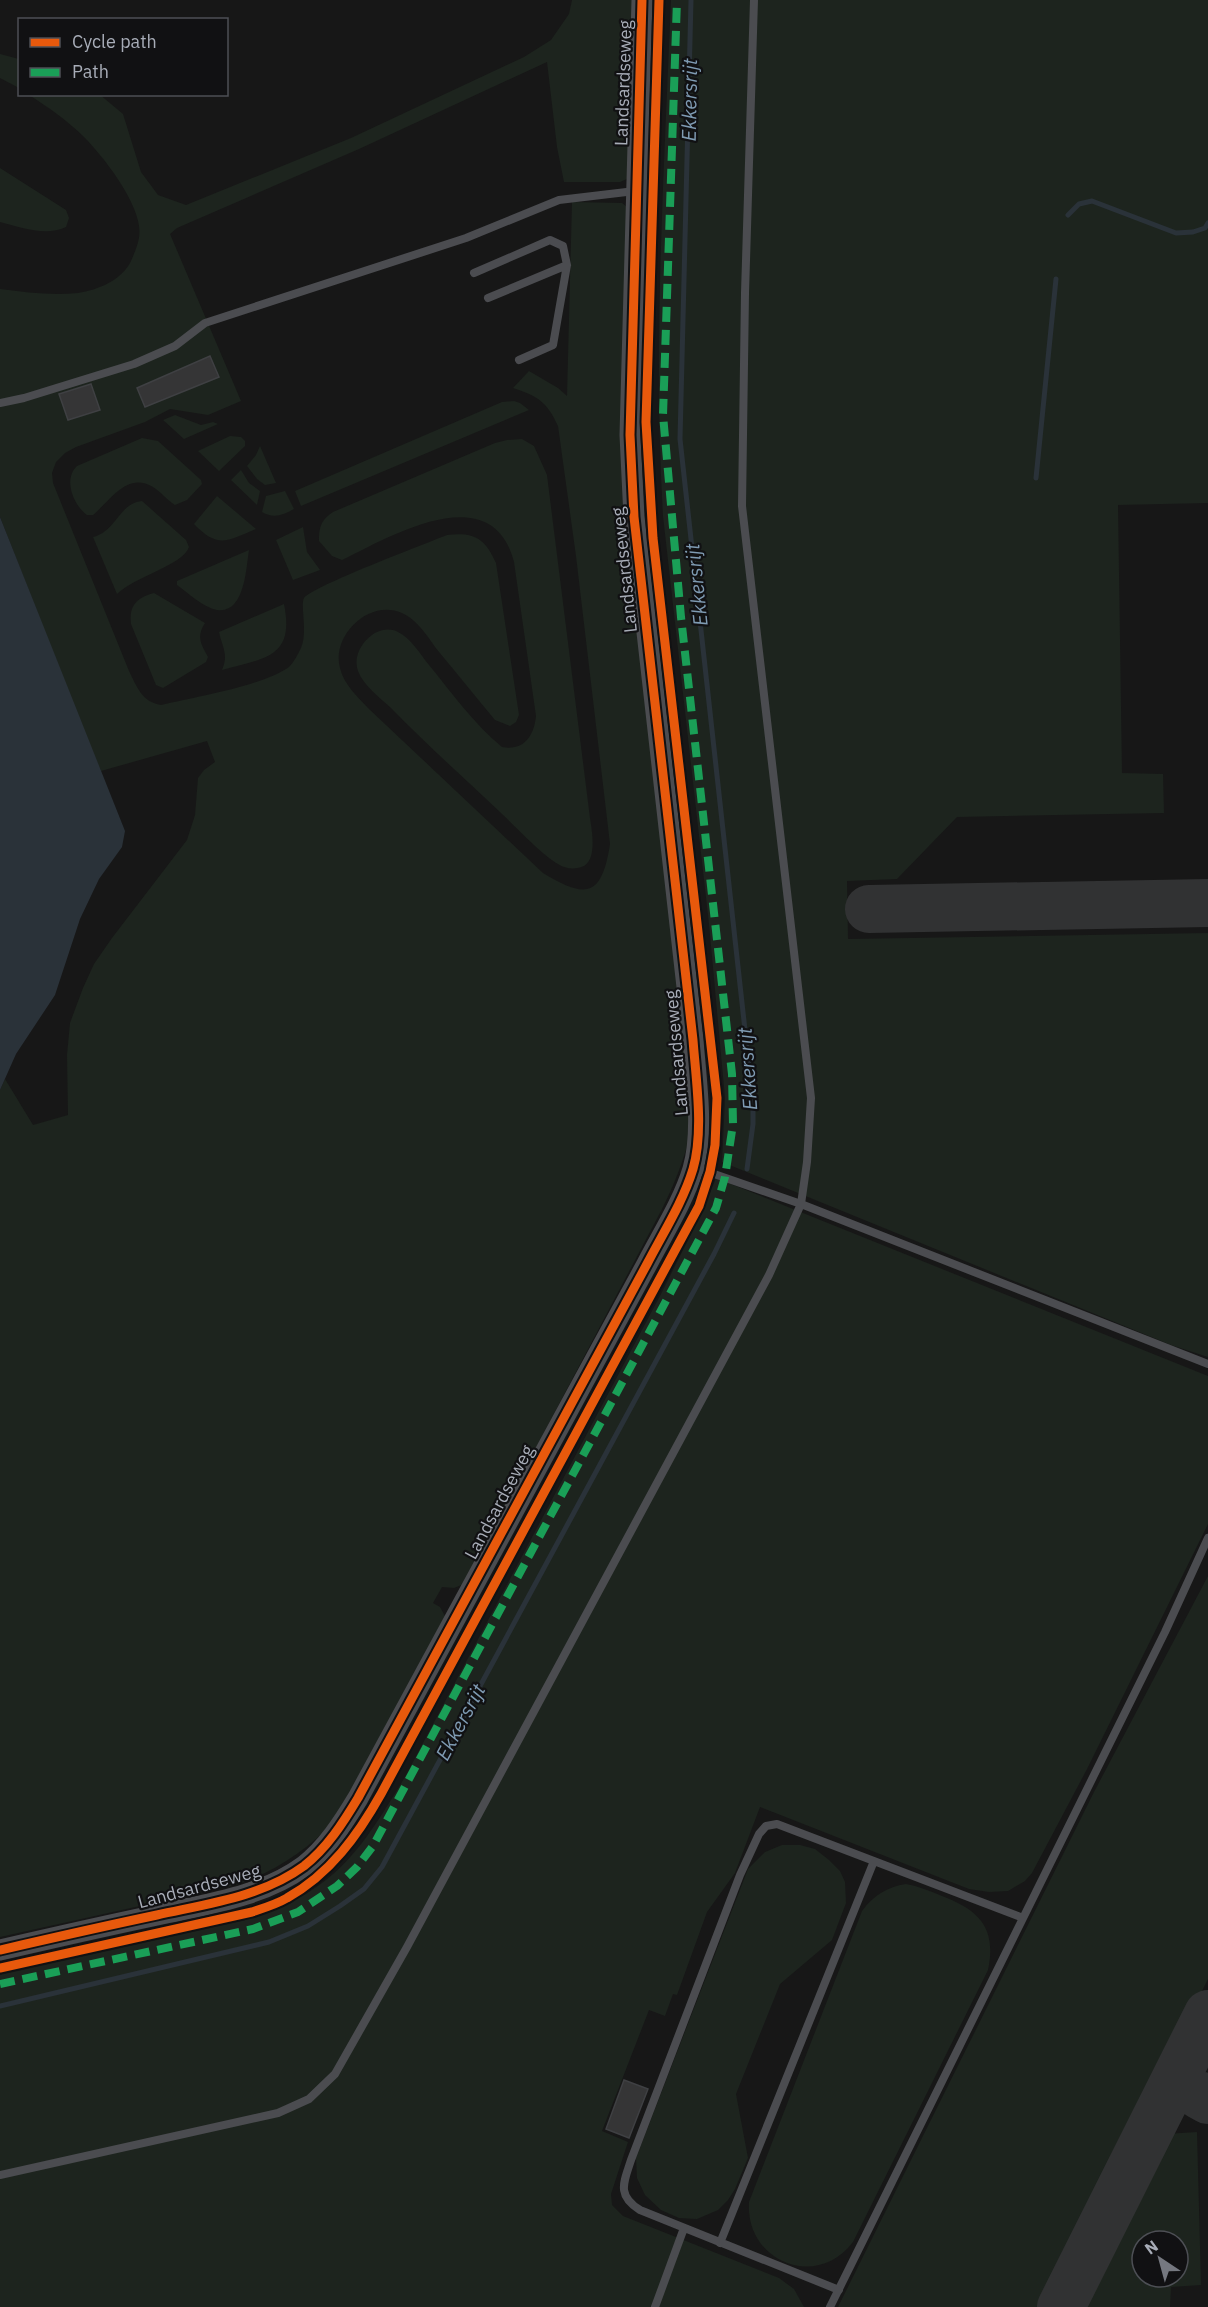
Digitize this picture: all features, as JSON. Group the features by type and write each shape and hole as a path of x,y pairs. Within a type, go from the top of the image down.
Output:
{"street":[{"name":"Landsardseweg","path":"0,1950 238,1897 281,1881 324,1847 358,1798 647,1264 681,1198 693,1167 699,1116 693,1040 634,517 630,435 642,0"}],"lane":[{"path":"0,2175 278,2113 309,2099 335,2074 407,1947 758,1296 801,1204 807,1162 811,1098 742,506 745,293 754,0"},
{"path":"0,402 24,398 134,364 175,346 205,323 466,238 559,200 636,191"},
{"path":"474,273 550,240 563,246 567,265 553,345 519,360"},
{"path":"488,298 567,265"},
{"path":"693,1167 801,1204 1208,1364"},
{"path":"830,2307 1160,1643 1208,1538"},
{"path":"839,2290 684,2228 630,2204 625,2197 624,2181 740,1875 759,1834 766,1826 777,1824 1023,1918"},
{"path":"720,2243 874,1861"},
{"path":"655,2307 684,2228"}],"shaded area":[{"path":"572,0 634,0 629,178 620,182 564,182 557,147 547,62 359,149 177,228 170,234 241,401 208,415 170,409 145,422 76,447 56,462 52,473 53,483 129,671 145,697 161,705 246,685 277,674 289,667 303,642 304,598 327,584 447,535 471,536 483,542 496,563 519,715 516,722 510,726 495,720 423,630 402,613 389,610 377,611 355,623 341,644 340,668 348,685 369,709 543,873 571,887 590,888 597,883 602,874 610,844 576,556 558,426 550,411 541,401 513,388 529,371 567,396 572,202 622,203 627,207 623,351 683,979 690,1136 678,1173 662,1209 464,1584 454,1588 442,1587 433,1603 440,1607 446,1618 335,1821 291,1858 239,1884 0,1937 0,1090 5,1079 33,1125 68,1115 67,1055 70,1023 83,988 94,964 112,938 187,840 195,815 198,778 215,762 207,741 101,771 0,517 0,289 58,294 78,293 101,287 116,279 127,268 139,235 137,215 118,178 84,137 51,109 31,96 101,96 123,114 141,172 158,195 186,205 351,138 524,57 551,40 569,14"},
{"path":"671,0 1208,0 1208,503 1118,505 1122,773 1163,774 1164,813 957,817 897,879 847,881 848,939 1208,933 1208,1357 1171,1345 722,1162 725,1098 709,924 663,516 660,452 659,323"},
{"path":"0,54 18,59 18,87 0,78"},
{"path":"0,168 66,210 69,218 66,227 41,231 0,222"},
{"path":"514,401 529,410 301,506 295,491 502,402"},
{"path":"175,415 201,425 213,422 218,424 184,439 163,420"},
{"path":"230,436 241,437 245,441 245,446 219,471 198,451"},
{"path":"142,438 158,441 201,480 202,484 187,500 175,505 153,487 144,483 127,485 93,515 87,515 74,499 70,485 73,471 77,466"},
{"path":"522,439 534,446 547,475 592,837 591,857 584,866 578,868 561,866 537,847 372,691 358,671 358,654 367,639 382,630 398,632 411,642 473,718 502,747 516,747 527,740 533,730 536,716 514,562 502,536 485,522 463,517 438,520 412,527 342,560 332,556 319,541 322,524 333,512 495,443"},
{"path":"260,446 276,483 265,485 247,466"},
{"path":"241,470 249,483 260,491 257,505 231,480"},
{"path":"285,491 294,509 278,515 262,512 266,496"},
{"path":"217,496 256,529 223,540 217,540 202,532 194,524"},
{"path":"142,501 186,540 189,547 169,565 117,594 93,537 107,530 128,507"},
{"path":"0,517 125,831 122,847 99,879 80,919 55,995 16,1054 0,1090"},
{"path":"303,527 307,552 320,570 293,580 276,540"},
{"path":"249,550 239,598 226,609 217,610 206,606 177,585 177,581"},
{"path":"154,593 205,623 200,636 208,657 206,662 163,688 156,685 131,624 131,612 135,604 143,597"},
{"path":"284,604 286,622 281,645 273,653 263,658 222,670 225,655 219,632"},
{"path":"716,1178 1208,1376 1208,1524 1087,1769 1032,1873 1025,1881 1008,1891 989,1892 969,1889 760,1807 735,1873 707,1912 677,1995 673,1994 665,2016 649,2010 602,2131 628,2142 611,2194 612,2205 623,2216 779,2278 794,2289 804,2307 0,2307 0,1975 242,1921 299,1898 340,1868 372,1828 405,1777 661,1294 705,1206"},
{"path":"1208,1576 1208,1979 1044,2307 838,2307 1094,1792"},
{"path":"782,1845 800,1845 815,1849 829,1860 840,1871 845,1882 846,1903 832,1940 780,1984 736,2094 748,2158 735,2189 718,2210 697,2219 679,2218 661,2210 645,2195 637,2178 636,2158 748,1869 765,1852"},
{"path":"906,1884 955,1901 975,1914 982,1922 990,1943 988,1970 853,2242 838,2257 821,2265 803,2266 786,2262 770,2254 758,2240 751,2223 749,2202 862,1911 881,1893"},
{"path":"1197,2132 1201,2285 1190,2286 1190,2229 1130,2229 1130,2289 1171,2289 1170,2307 1079,2307 1166,2134"}],"building":[{"path":"210,356 219,377 145,407 137,388"},
{"path":"91,384 100,410 68,420 59,394"},
{"path":"624,2080 648,2089 629,2138 606,2129"}],"waterway":[{"name":"Ekkersrijt","path":"691,0 680,439 753,1103 753,1124 747,1169"},
{"path":"1068,215 1079,204 1092,201 1176,233 1193,232 1205,228 1208,223"},
{"path":"1036,478 1056,279"},
{"name":"Ekkersrijt","path":"0,2006 269,1942 308,1926 364,1889 382,1867 714,1254 734,1213"}],"taxiway":[{"path":"869,909 1208,903"},
{"path":"1061,2307 1208,2014"},
{"path":"1199,2095 1208,2100"}],"marked path":[{"path":"0,1984 253,1929 298,1912 337,1886 357,1867 373,1846 716,1208 725,1177 733,1124 732,1074 681,617 663,415 677,0"}],"cycle path":[{"path":"0,1950 233,1898 288,1877 320,1851 358,1798 672,1217 693,1169 699,1122 696,1072 634,517 630,435 642,0"},
{"path":"0,1968 261,1909 283,1900 302,1888 317,1877 342,1852 363,1824 381,1794 699,1206 710,1172 715,1145 717,1098 653,538 646,422 659,0"}]}
